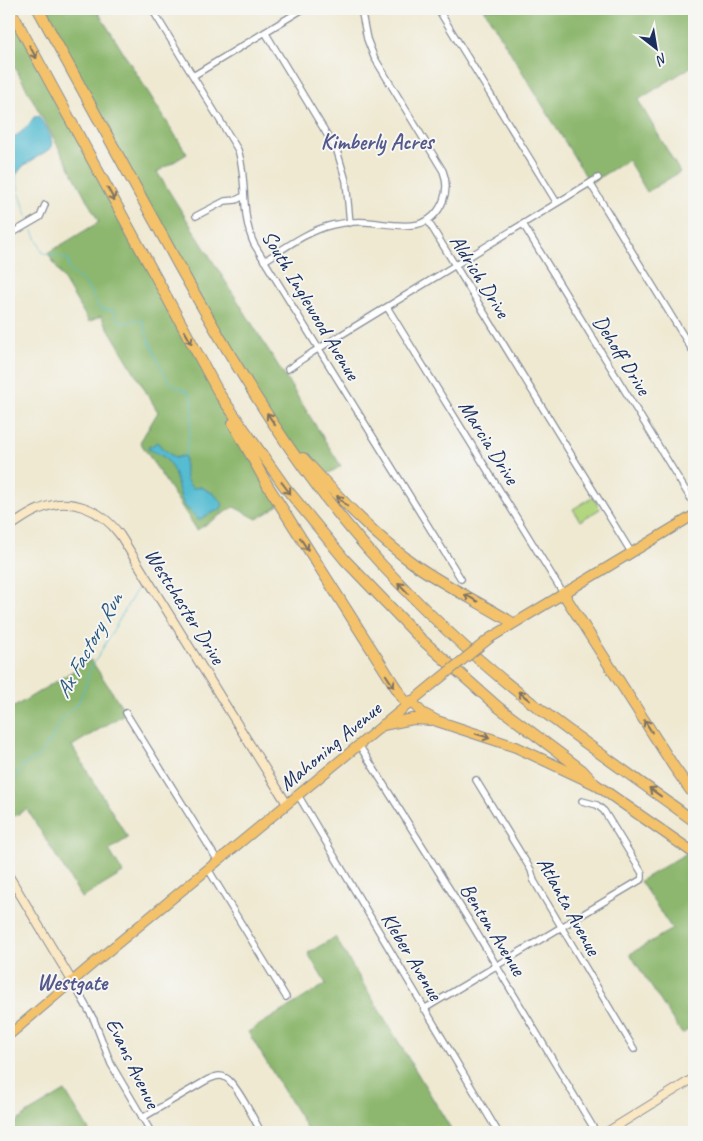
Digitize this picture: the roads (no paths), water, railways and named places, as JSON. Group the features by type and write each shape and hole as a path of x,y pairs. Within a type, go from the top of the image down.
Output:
{"highway":[{"path":"10,9 220,395 248,453 409,703 437,721 523,749 595,784 694,853"},
{"path":"38,9 215,330 246,381 314,484 347,525 392,576 474,655 534,704 694,821"},
{"path":"220,395 315,525 383,601 459,675 582,770 595,784"},
{"path":"283,437 351,510 400,554 430,575 513,623"},
{"path":"563,593 674,767 694,795"},
{"path":"383,725 413,719 437,721"}],"main road":[{"name":"Mahoning Avenue","path":"9,1035 490,638 694,514"}],"street":[{"name":"South Inglewood Avenue","path":"152,9 238,150 243,168 246,219 249,232 264,261 461,579"},
{"path":"193,76 303,9"},
{"name":"Aldrich Drive","path":"361,9 367,39 374,57 444,174 446,185 445,197 437,212 428,221 631,552"},
{"path":"438,9 557,203"},
{"path":"265,32 337,152 346,181 350,222"},
{"path":"288,369 598,178"},
{"path":"590,183 694,353"},
{"path":"196,216 225,201 236,200 244,196"},
{"path":"9,236 40,217 46,205"},
{"path":"264,261 313,232 331,225 365,222 407,226 428,221"},
{"name":"Dehoff Drive","path":"523,224 694,504"},
{"name":"Marcia Drive","path":"387,307 563,593"},
{"name":"Westchester Drive","path":"9,527 40,509 60,504 88,508 107,520 120,534 287,804"},
{"path":"126,713 218,861"},
{"name":"Benton Avenue","path":"359,745 496,965 596,1132"},
{"name":"Atlanta Avenue","path":"476,780 531,870 534,881 634,1048"},
{"name":"Kleber Avenue","path":"298,795 498,1132"},
{"path":"424,1009 642,879 642,873 604,811 597,805 582,801"},
{"path":"208,869 286,997"},
{"path":"9,876 72,982"},
{"name":"Evans Avenue","path":"72,982 94,1020 111,1064 151,1132"},
{"path":"142,1118 207,1080 222,1076 232,1083 261,1132"},
{"path":"607,1132 694,1078"}],"water":[{"path":"39,116 52,141 50,149 23,166 16,175 9,164 9,140 23,130 34,117"},
{"path":"157,442 175,458 185,457 185,474 188,482 193,488 201,487 214,494 223,504 220,510 198,520 186,508 171,465 162,456 148,449 149,446"}],"waterway":[{"name":"Ax Factory Run","path":"16,175 27,216"},
{"name":"Ax Factory Run","path":"33,231 43,253 68,259 69,270 86,284 100,309 113,310 120,322 126,323 142,320 155,354 168,379 174,386 187,391 191,396 192,417 185,457"},
{"name":"Ax Factory Run","path":"150,570 154,565"},
{"name":"Ax Factory Run","path":"9,791 22,766 39,756 50,742 61,720 78,703 89,672 141,582"}],"district":[{"name":"Kimberly Acres","path":"377,141"},
{"name":"Westgate","path":"72,982"}]}
